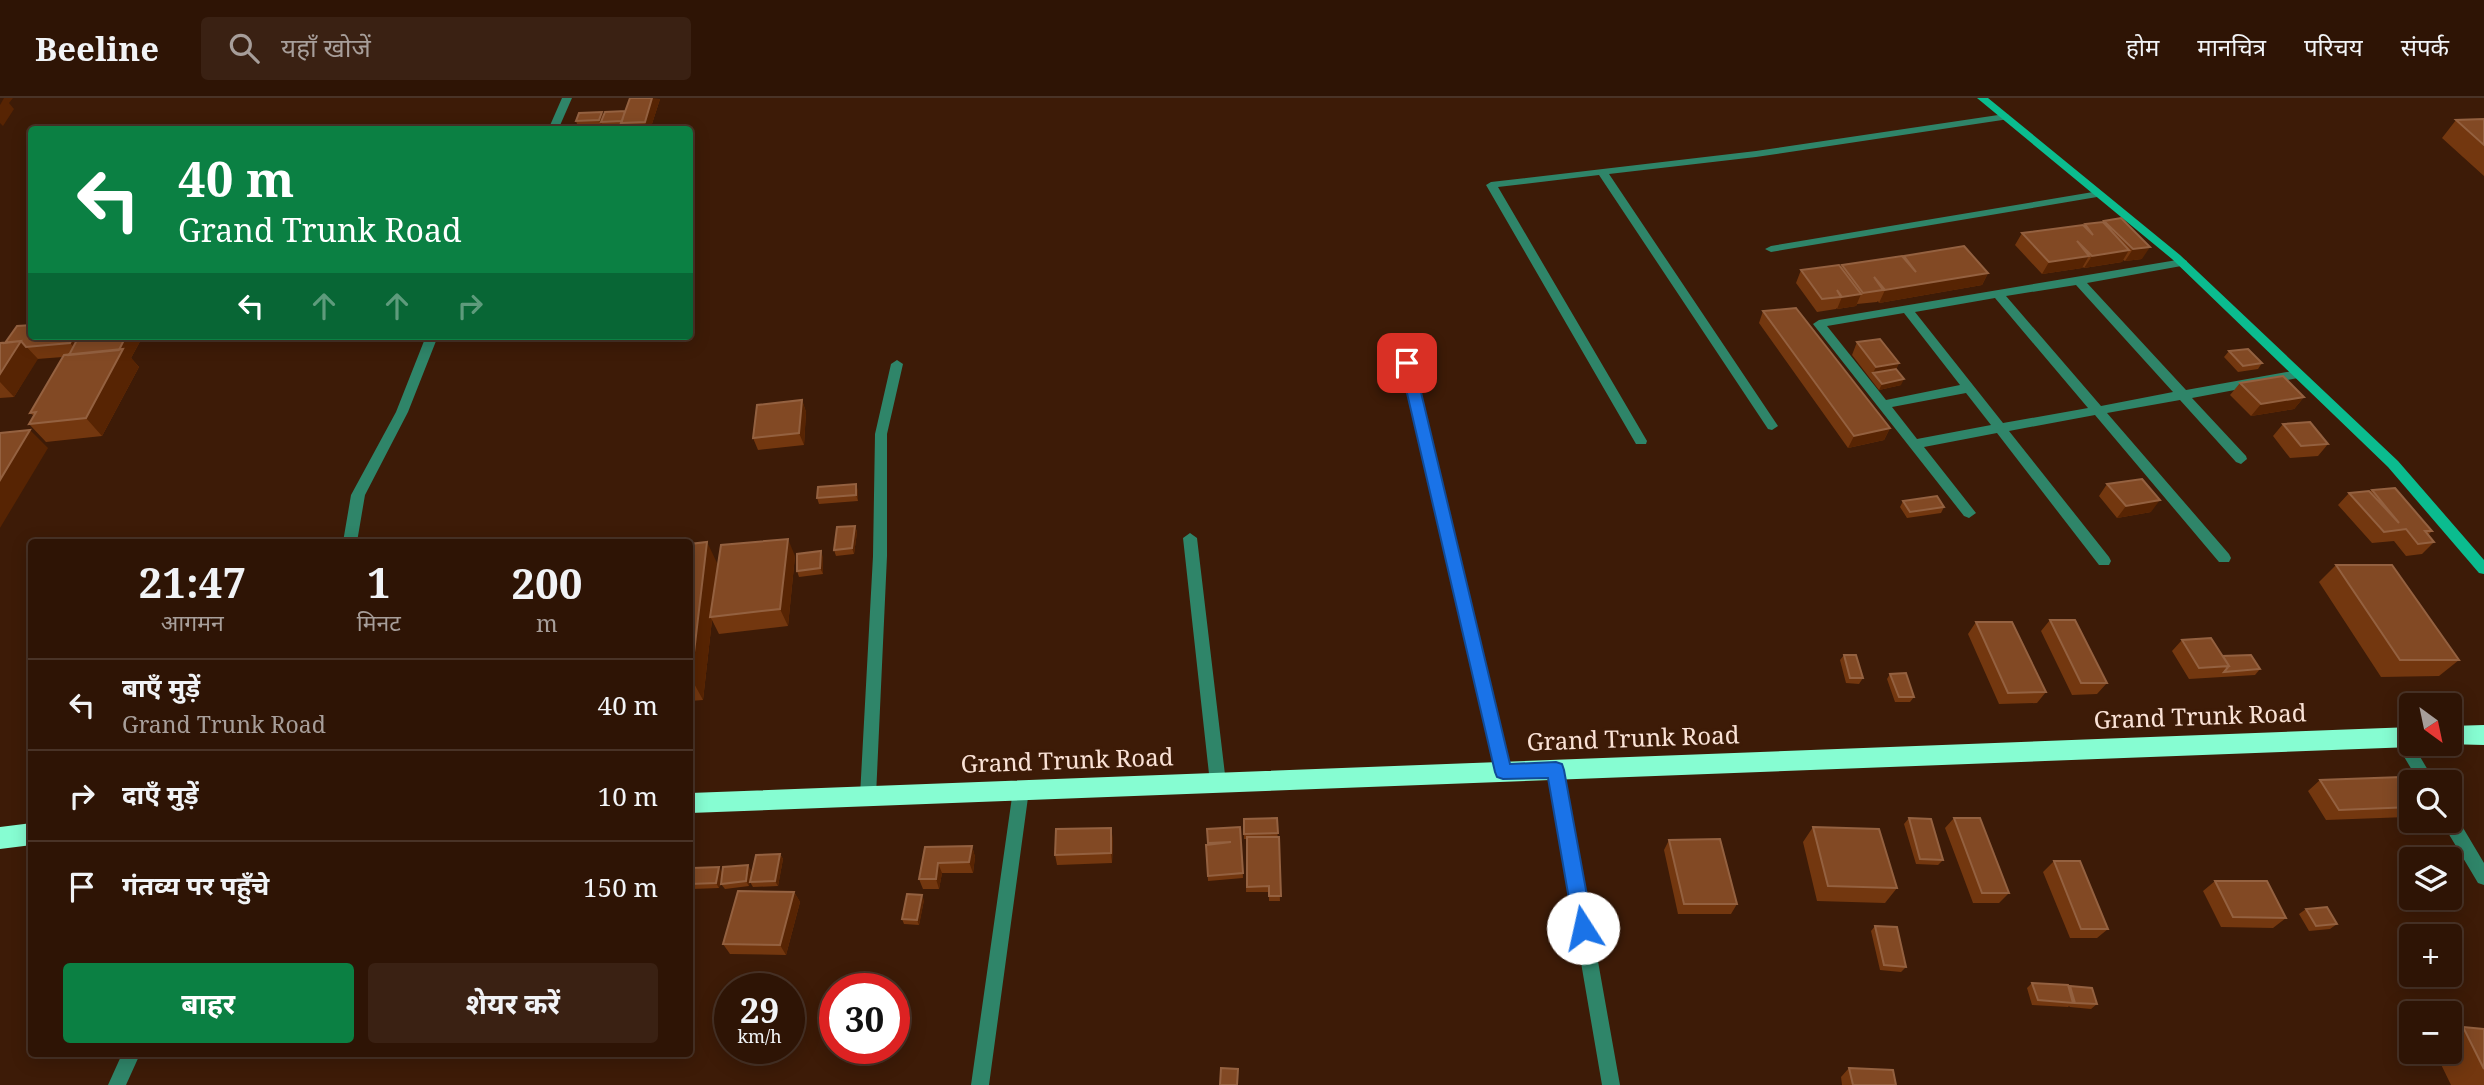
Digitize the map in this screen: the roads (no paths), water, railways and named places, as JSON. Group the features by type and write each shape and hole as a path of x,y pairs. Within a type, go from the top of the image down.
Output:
{"highway":[{"path":"2462,736 2484,735"},
{"name":"Grand Trunk Road","path":"693,803 2399,737"},
{"path":"0,838 28,834"}],"street":[{"path":"555,126 567,98"},
{"path":"1982,98 2183,263 2393,464 2484,569"},
{"path":"1641,441 1492,185 1756,154 2005,117"},
{"path":"1602,172 1772,426"},
{"path":"1771,249 2099,194"},
{"path":"1969,513 1819,324 2183,263"},
{"path":"2079,281 2241,459"},
{"path":"1998,294 2224,558"},
{"path":"1907,309 2104,561"},
{"path":"350,539 358,495 402,412 430,340"},
{"path":"1407,363 1503,772"},
{"path":"868,796 880,556 881,434 897,364"},
{"path":"1914,444 2298,374"},
{"path":"1883,405 1968,388"},
{"path":"1190,538 1218,783"},
{"path":"1556,770 1611,1085"},
{"path":"980,1085 1021,790"},
{"path":"2457,833 2484,878"},
{"path":"117,1085 130,1057"}]}
